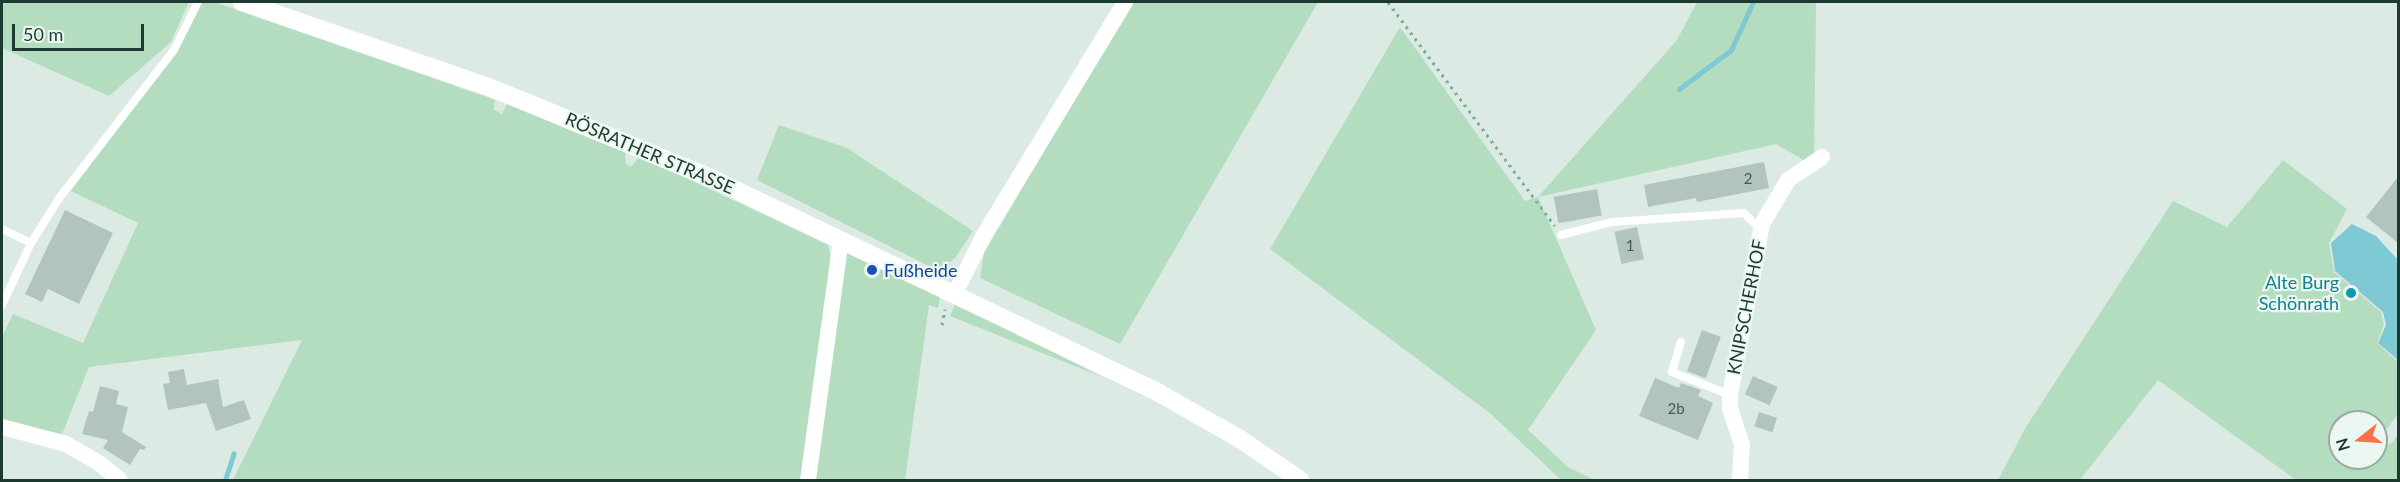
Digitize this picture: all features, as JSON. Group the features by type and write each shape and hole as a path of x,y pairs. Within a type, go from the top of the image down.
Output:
{"street":[{"name":"RÖSRATHER STRASSE","path":"242,2 369,44 572,119 713,179 955,292 1159,393 1240,439 1300,480"},
{"path":"955,292 984,235 1125,2"},
{"name":"KNIPSCHERHOF","path":"1740,480 1742,445 1730,407 1730,395 1761,230 1772,204 1788,180 1822,157"},
{"path":"808,480 841,238"},
{"path":"2,427 66,444 99,463 120,480"}],"lane":[{"path":"2,305 31,243 60,197 174,50 198,2"},
{"path":"1561,235 1612,222 1744,213 1761,230"},
{"path":"2,229 31,243"},
{"path":"1681,342 1672,372 1730,395"}],"path":[{"path":"1388,2 1561,235"}],"green space":[{"path":"2,2 189,2 171,42 109,96 2,48"},
{"path":"214,2 495,100 494,110 502,114 507,104 625,150 626,164 631,167 640,156 828,245 832,262 804,480 233,480 302,340 89,367 62,434 2,421 2,337 13,314 83,343 138,223 71,191 175,53 201,3"},
{"path":"1133,2 1318,2 1120,344 980,278 984,253"},
{"path":"1697,2 1816,2 1814,166 1776,144 1538,197 1677,40"},
{"path":"1400,27 1525,201 1538,197 1596,330 1528,430 1568,467 1595,480 1561,480 1491,414 1270,249"},
{"path":"779,125 847,148 973,231 955,258 939,271 757,180"},
{"path":"2283,160 2347,209 2329,243 2334,272 2381,312 2384,325 2377,343 2398,362 2398,414 2388,427 2388,410 2328,410 2328,470 2388,470 2388,444 2393,442 2398,434 2398,480 2296,480 2158,380 2080,480 1998,480 2026,427 2173,201 2227,227"},
{"path":"844,250 941,293 938,308 929,305 905,480 815,480"},
{"path":"956,302 1102,377 950,316"}],"water":[{"path":"2352,224 2376,236 2398,260 2398,360 2378,343 2386,325 2383,312 2335,271 2331,243"}],"building":[{"path":"1764,162 1769,188 1697,202 1696,198 1648,207 1644,185"},
{"path":"2398,177 2398,243 2366,217"},
{"path":"1597,189 1602,216 1558,223 1554,197"},
{"path":"65,210 113,233 79,304 48,289 42,302 25,294"},
{"path":"1637,227 1644,259 1621,264 1615,232"},
{"path":"1702,330 1721,337 1706,378 1687,371"},
{"path":"184,369 187,385 218,379 223,407 244,400 251,419 216,431 206,403 168,410 163,384 170,383 168,372"},
{"path":"1753,376 1778,387 1770,405 1745,394"},
{"path":"1655,378 1679,388 1681,383 1701,390 1698,396 1713,403 1698,440 1639,416"},
{"path":"100,386 119,391 116,404 128,407 122,432 146,447 144,450 140,449 130,465 103,448 108,440 82,434 89,411 93,412"},
{"path":"1759,412 1777,418 1772,432 1754,426"}],"waterway":[{"path":"1679,89 1731,50 1753,2"},
{"path":"225,480 234,453"}],"place":[{"name":"Fußheide","path":"872,270"},
{"name":"Alte Burg Schönrath","path":"2351,293"}]}
